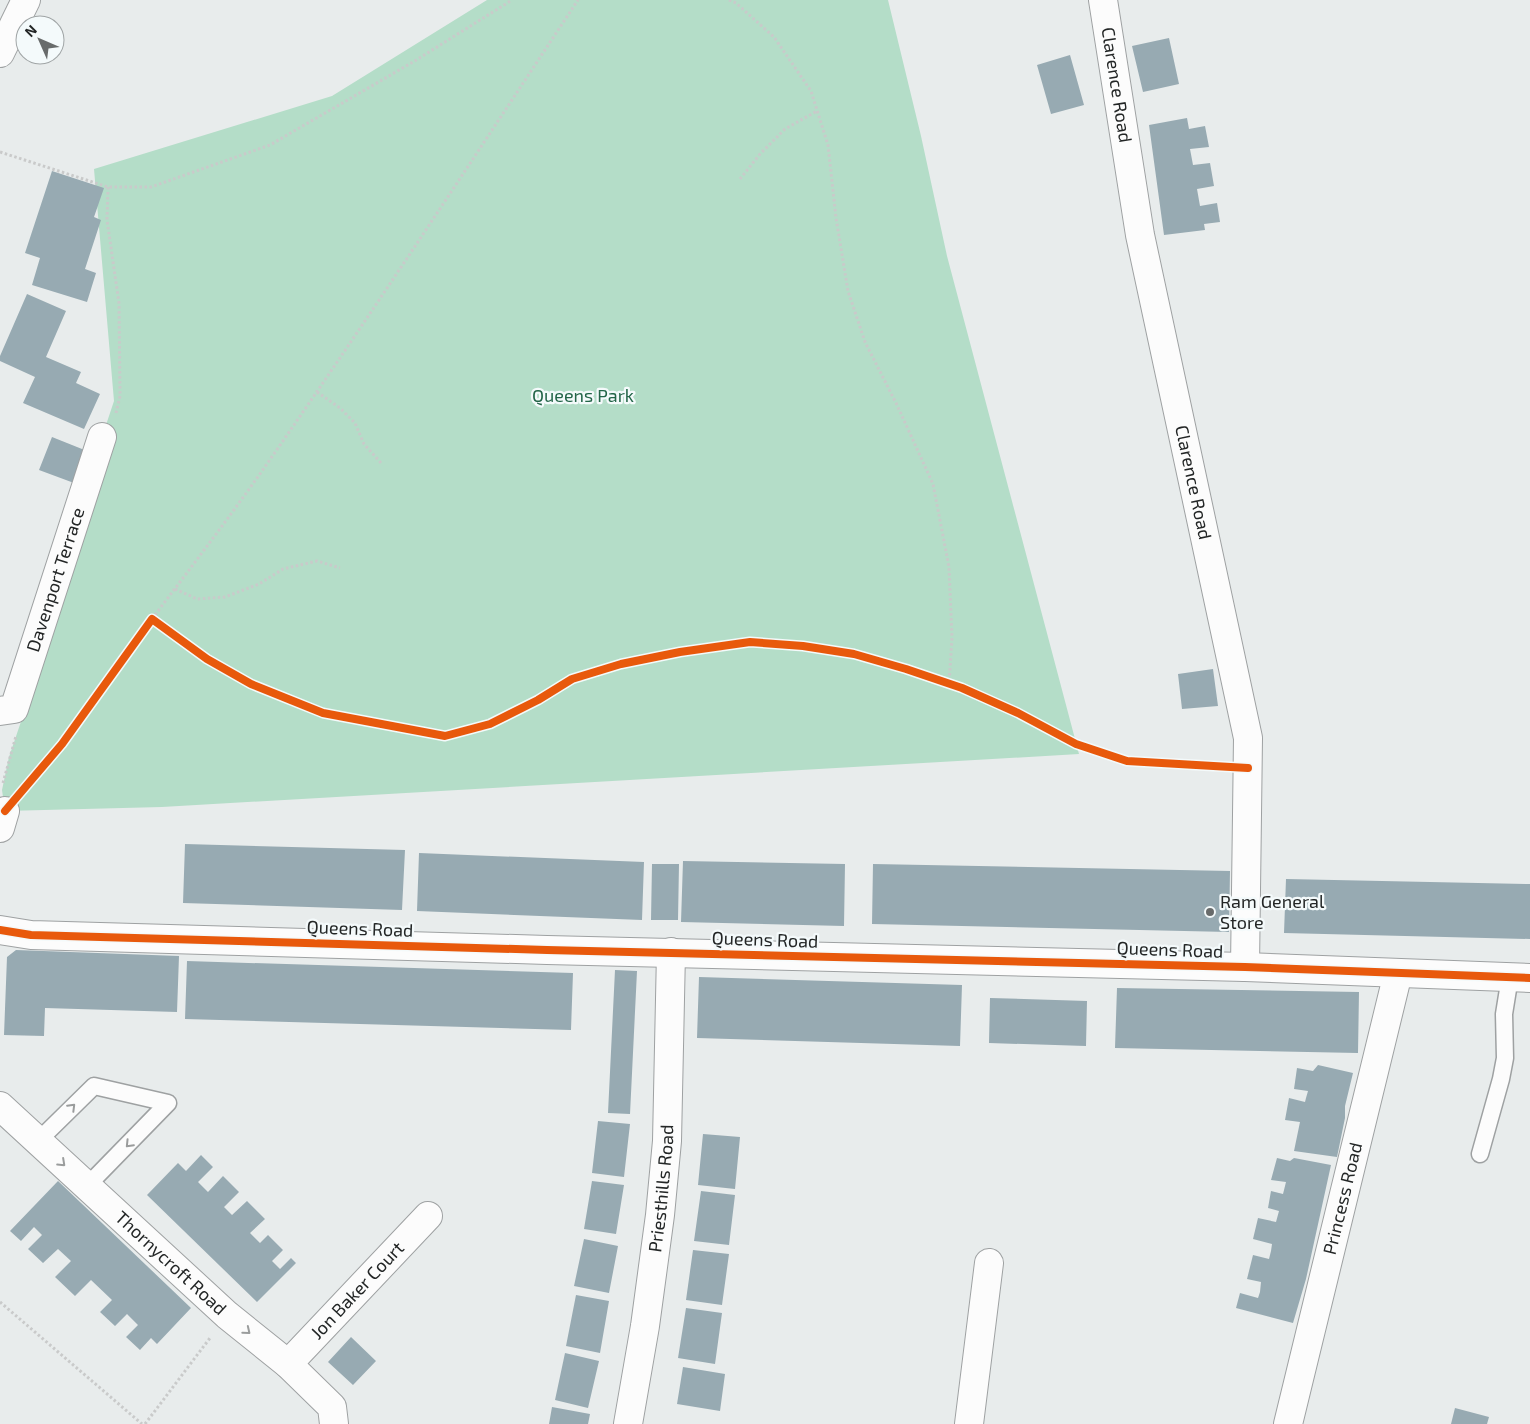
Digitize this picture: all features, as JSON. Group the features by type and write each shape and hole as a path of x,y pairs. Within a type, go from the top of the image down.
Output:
{"street":[{"path":"0,53 26,0"},
{"name":"Clarence Road","path":"1103,0 1140,235 1248,738 1245,967"},
{"name":"Davenport Terrace","path":"6,718 14,709 102,437"},
{"name":"Queens Road","path":"0,930 31,935 1245,967 1520,978"},
{"name":"Priesthills Road","path":"628,1424 645,1326 661,1206 667,1141 671,952"},
{"name":"Princess Road","path":"1288,1424 1398,973"},
{"name":"Thornycroft Road","path":"0,1106 227,1316 288,1364 332,1407 334,1424"},
{"name":"Jon Baker Court","path":"288,1364 428,1216"},
{"path":"969,1424 989,1263"}],"lane":[{"path":"1480,1154 1505,1058 1504,1014 1520,978"},
{"path":"38,1141 94,1086 168,1104 87,1186"}],"path":[{"path":"0,152 108,187 151,187 270,145 413,62 512,0"},
{"path":"147,626 268,463 317,392 578,0"},
{"path":"729,0 736,3 774,37 811,91 828,145 836,218 848,291 865,342 897,405 933,484 950,567 953,685 941,680"},
{"path":"740,179 760,154 785,129 817,111"},
{"path":"317,392 340,408 355,423 364,444 382,464"},
{"path":"175,589 198,599 225,597 259,584 283,569 317,560 340,568"},
{"path":"152,619 160,624"},
{"path":"2,819 6,718"},
{"path":"0,1302 143,1424 227,1316"}],"green space":[{"name":"Queens Park","path":"487,0 888,0 921,136 947,256 1079,754 162,807 5,811 2,790 9,757 28,701 102,437 114,401 94,169 332,96"}],"building":[{"path":"1169,38 1179,84 1143,92 1132,46"},
{"path":"1070,55 1084,105 1051,114 1037,65"},
{"path":"1187,118 1189,129 1205,126 1209,147 1190,149 1193,165 1210,163 1214,186 1197,189 1200,206 1217,203 1220,222 1204,224 1205,230 1164,235 1149,125"},
{"path":"52,171 104,188 94,217 101,220 85,269 96,273 87,302 32,285 40,258 25,253"},
{"path":"27,294 66,311 46,357 81,372 76,383 100,394 84,429 23,403 35,377 0,361 0,356"},
{"path":"52,437 87,451 74,483 39,470"},
{"path":"1213,669 1218,706 1182,709 1178,674"},
{"path":"185,844 405,850 402,910 183,903"},
{"path":"419,853 644,862 642,920 417,911"},
{"path":"683,861 845,864 844,926 681,922"},
{"path":"652,864 679,864 678,920 651,920"},
{"path":"873,864 1230,871 1229,932 872,924"},
{"path":"1286,879 1530,884 1530,939 1284,933"},
{"path":"16,950 179,956 177,1012 45,1008 44,1036 4,1035 7,957"},
{"path":"187,961 573,973 571,1030 185,1019"},
{"path":"615,970 637,971 630,1114 608,1113"},
{"path":"699,977 962,985 960,1046 697,1038"},
{"path":"1117,988 1359,992 1358,1053 1115,1048"},
{"path":"990,998 1087,1001 1086,1046 989,1043"},
{"path":"1318,1065 1353,1073 1345,1106 1345,1118 1337,1157 1294,1151 1300,1122 1285,1120 1289,1098 1305,1102 1308,1091 1294,1089 1297,1068 1313,1071"},
{"path":"598,1121 630,1124 624,1177 592,1173"},
{"path":"703,1134 740,1137 735,1189 698,1185"},
{"path":"201,1155 213,1167 198,1182 208,1192 223,1176 239,1192 224,1207 232,1215 247,1201 265,1219 250,1233 260,1243 268,1235 283,1250 272,1261 280,1269 291,1258 296,1263 257,1302 147,1195 178,1163 186,1171"},
{"path":"1277,1158 1290,1161 1294,1158 1331,1165 1306,1279 1293,1323 1236,1308 1240,1293 1258,1298 1260,1292 1261,1282 1247,1279 1253,1255 1269,1259 1271,1251 1272,1244 1253,1239 1258,1218 1276,1222 1279,1211 1268,1208 1271,1191 1283,1194 1286,1182 1271,1180"},
{"path":"58,1181 191,1308 157,1344 151,1338 140,1350 126,1337 138,1325 127,1314 115,1326 100,1312 112,1300 91,1280 75,1296 55,1277 71,1261 58,1249 43,1263 28,1249 42,1235 34,1227 21,1241 10,1231"},
{"path":"592,1181 624,1185 616,1234 584,1229"},
{"path":"701,1191 735,1195 729,1245 694,1241"},
{"path":"584,1239 618,1246 609,1293 574,1286"},
{"path":"693,1250 729,1254 722,1305 686,1300"},
{"path":"576,1295 609,1301 600,1353 566,1346"},
{"path":"686,1308 722,1313 715,1364 678,1358"},
{"path":"351,1337 376,1361 353,1385 328,1362"},
{"path":"565,1353 599,1361 588,1408 555,1400"},
{"path":"683,1367 725,1374 720,1411 677,1404"},
{"path":"552,1407 590,1414 588,1424 549,1424"},
{"path":"1455,1408 1489,1417 1487,1424 1451,1424"}],"cycle path":[{"path":"5,811 62,744 152,619 207,659 251,684 323,713 445,736 490,724 538,700 572,679 621,664 680,652 750,642 803,646 854,654 906,669 962,688 1018,713 1076,744 1127,761 1248,768"},
{"path":"0,930 31,935 1245,967 1530,978"}],"place":[{"name":"Ram General Store","path":"1210,912"}]}
